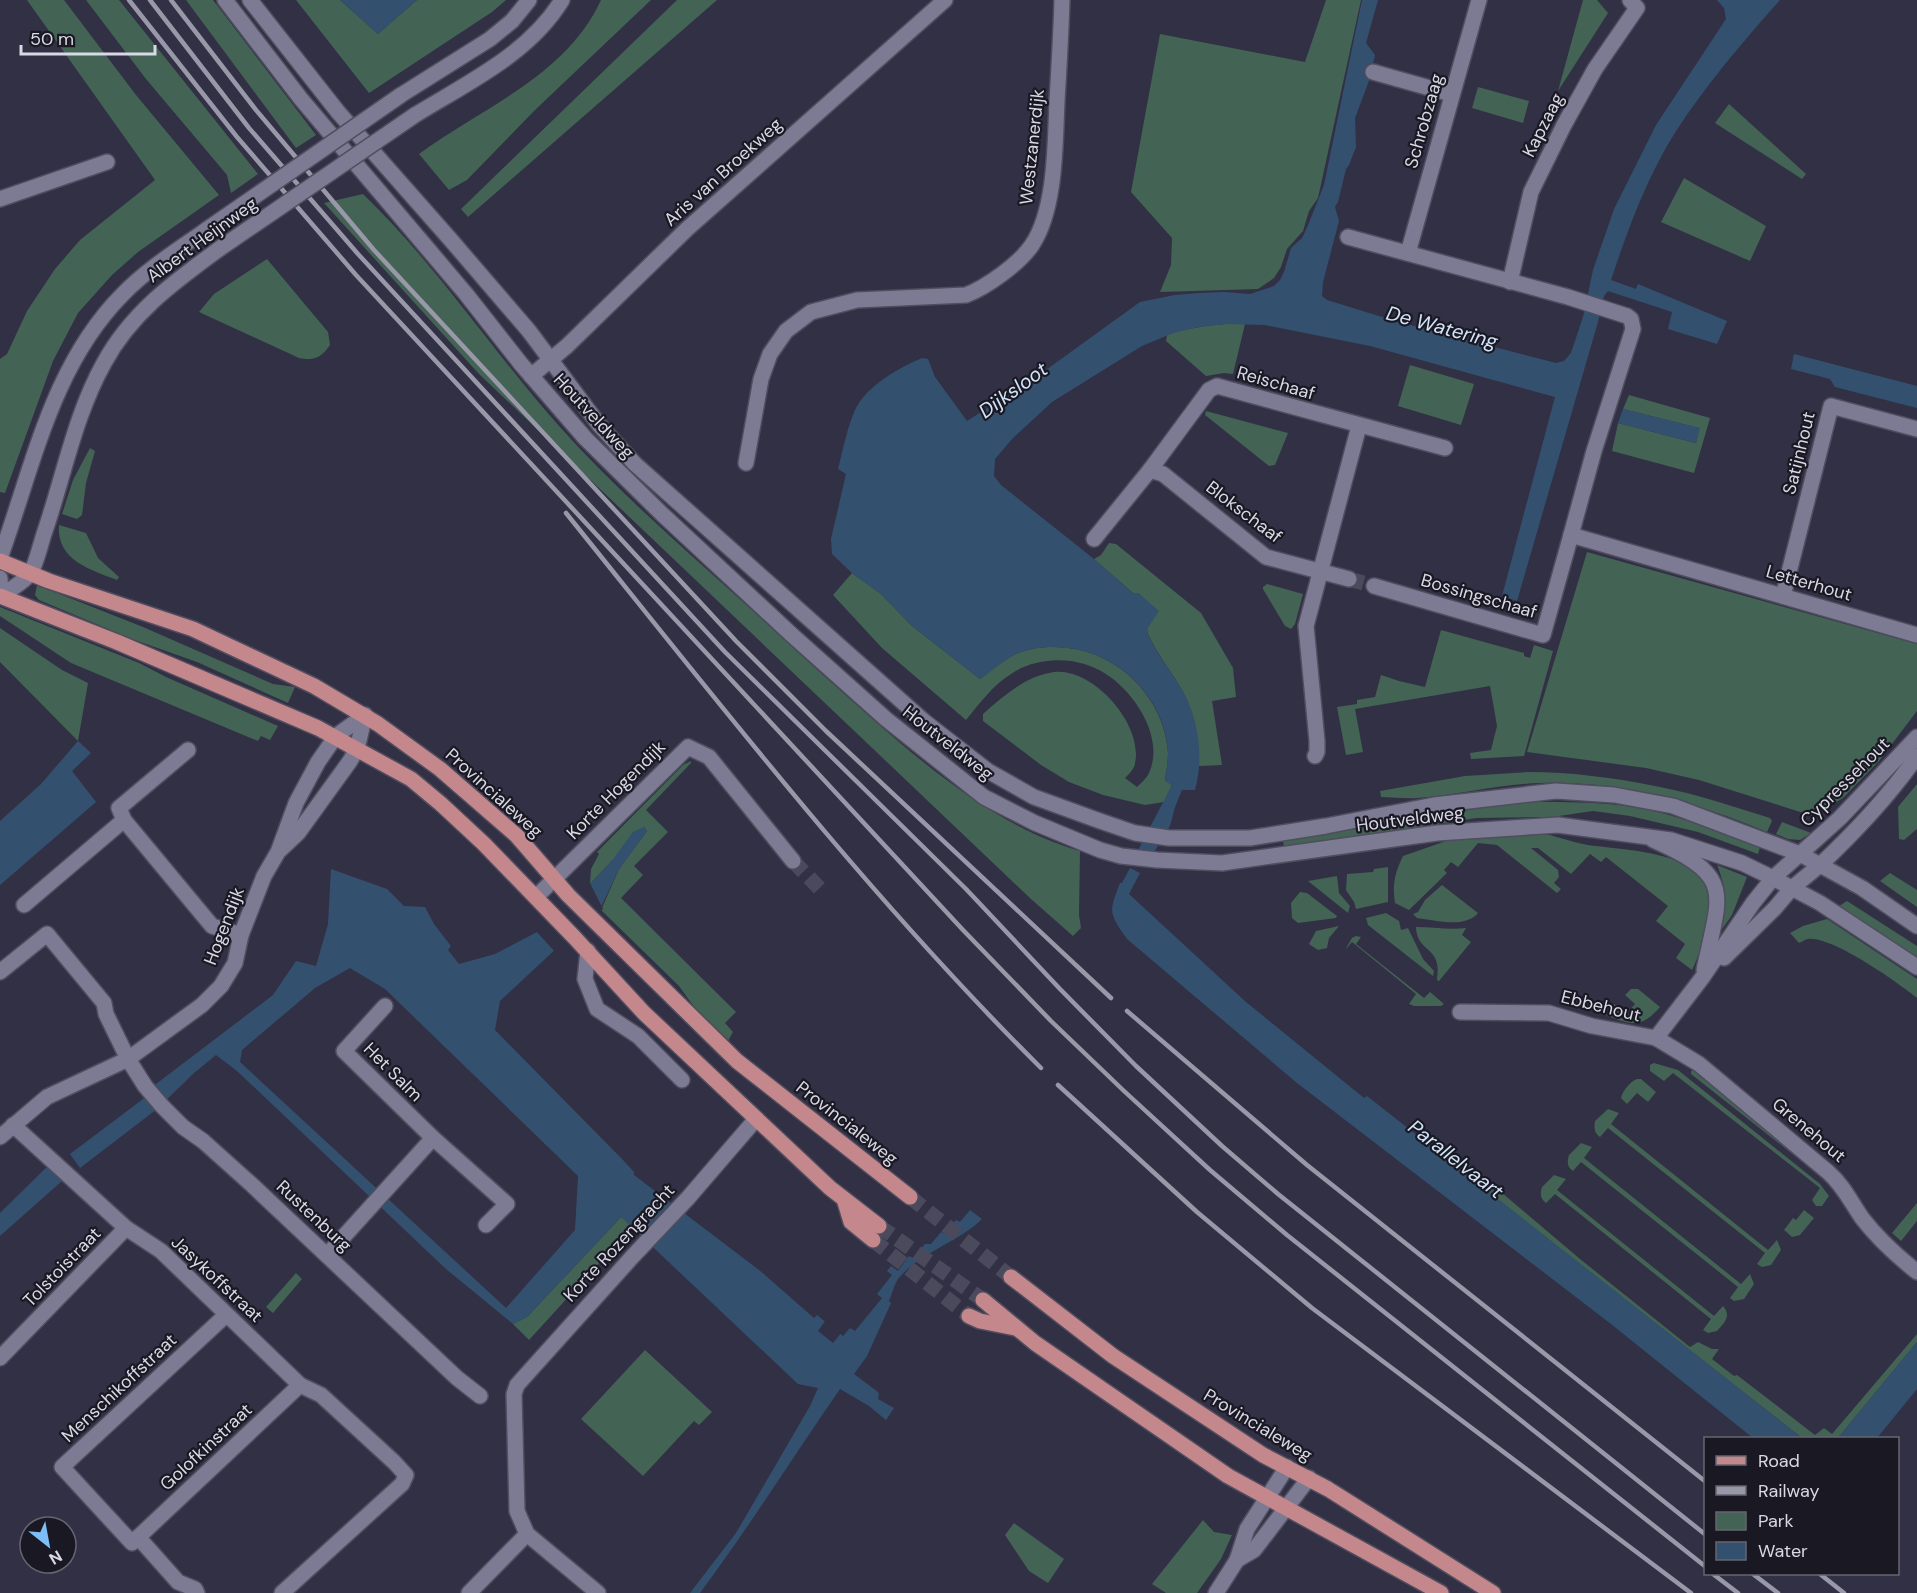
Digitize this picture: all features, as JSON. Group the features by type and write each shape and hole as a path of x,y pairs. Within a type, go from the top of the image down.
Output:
{"main road":[{"name":"Provincialeweg","path":"0,560 30,573 193,629 314,686 365,715 408,745 518,836 568,895 737,1061 910,1197"},
{"path":"0,596 117,642 336,736 411,779 441,804 549,910 644,1013 844,1199 876,1233"},
{"name":"Provincialeweg","path":"1011,1277 1113,1356 1263,1455 1309,1478 1493,1593"},
{"path":"983,1300 1035,1343 1228,1476 1441,1593"},
{"path":"969,1316 980,1321 1019,1329"}],"street":[{"name":"Houtveldweg","path":"225,0 277,69 585,438 662,514 792,635 935,760 984,797 1035,823 1100,850 1157,860 1222,863 1437,833 1558,825 1671,840 1742,863 1773,878 1820,903 1917,967"},
{"name":"Houtveldweg","path":"250,0 338,112 458,247 550,360 600,426 635,464 925,723 987,771 1034,797 1136,833 1169,838 1250,838 1434,806 1556,791 1614,795 1673,806 1800,854 1862,888 1917,926"},
{"name":"Albert Heijnweg","path":"0,560 52,404 66,373 87,337 122,295 148,271 206,230 401,96 490,39 512,21 530,0"},
{"name":"Albert Heijnweg","path":"30,573 84,405 103,364 129,325 177,280 219,249 415,115 494,67 526,43 548,20 562,0"},
{"name":"Aris van Broekweg","path":"531,376 567,346 687,229 945,0"},
{"name":"Westzanerdijk","path":"746,463 761,379 770,354 786,331 811,312 857,300 966,295 978,291 1005,272 1032,246 1042,222 1050,191 1062,0"},
{"name":"Schrobzaag","path":"1408,253 1479,0"},
{"name":"Kapzaag","path":"1510,282 1531,192 1594,69 1637,8 1630,0"},
{"path":"1372,72 1451,94"},
{"path":"0,199 107,162"},
{"path":"1348,237 1510,282"},
{"name":"Bossingschaaf","path":"1374,586 1543,635 1594,451 1633,329 1631,319 1627,315 1510,282"},
{"name":"Reischaaf","path":"1094,539 1150,470 1209,390 1217,386 1445,448"},
{"name":"Satijnhout","path":"1783,596 1831,406 1917,429"},
{"path":"1315,756 1318,745 1306,626 1359,426"},
{"name":"Blokschaaf","path":"1150,470 1163,474 1266,557 1321,570"},
{"name":"Letterhout","path":"1571,535 1917,635"},
{"path":"1321,570 1349,579"},
{"path":"0,596 30,573"},
{"path":"0,578 0,596"},
{"path":"278,852 298,833 357,748 365,715"},
{"name":"Hogendijk","path":"0,1137 47,1097 128,1059 202,1005 221,986 235,963 241,935 264,876 278,852 296,803 318,762 336,736 365,715"},
{"name":"Cypressehout","path":"1800,854 1840,818 1917,736"},
{"name":"Korte Hogendijk","path":"536,897 688,747 709,757 793,861"},
{"path":"188,750 119,808 124,820 212,926 241,935"},
{"name":"Cypressehout","path":"1820,865 1891,792 1917,756"},
{"path":"24,905 124,820"},
{"path":"1644,836 1676,850 1708,872 1714,882 1718,897 1716,920 1702,978"},
{"name":"Ebbehout","path":"1460,1012 1549,1013 1592,1026 1656,1038 1702,978 1753,903 1773,878 1800,854"},
{"name":"Ebbehout","path":"1702,978 1757,926 1792,888 1820,865"},
{"name":"Rustenburg","path":"0,972 47,934 104,1003 106,1014 128,1059 145,1086 162,1106 183,1127 203,1141 251,1184 322,1254 457,1378 480,1396"},
{"path":"588,951 585,979 597,1009 638,1036 682,1080"},
{"name":"Het Salm","path":"385,1006 344,1051 507,1204 486,1225"},
{"path":"638,1036 672,1040"},
{"name":"Grenehout","path":"1656,1038 1699,1064 1828,1172 1839,1182 1872,1230 1897,1256 1917,1272"},
{"name":"Korte Rozengracht","path":"527,1534 517,1511 514,1394 517,1385 688,1198 756,1119"},
{"name":"Jasykoffstraat","path":"13,1125 126,1228 161,1251 300,1385 321,1395 406,1475 402,1484 282,1593"},
{"path":"322,1254 370,1208 433,1137"},
{"name":"Tolstoistraat","path":"0,1358 126,1228"},
{"name":"Menschikoffstraat","path":"135,1540 62,1467 226,1315"},
{"name":"Golofkinstraat","path":"135,1540 300,1385"},
{"path":"1216,1593 1237,1560 1244,1536 1287,1467"},
{"path":"1237,1560 1254,1550 1309,1478"},
{"path":"469,1593 527,1534 598,1593"},
{"path":"135,1540 178,1582 195,1589 197,1593"}],"green space":[{"path":"27,0 64,0 136,95 219,195 138,252 112,275 78,313 53,361 5,493 0,492 0,359 7,354 27,311 55,269 80,240 155,180"},
{"path":"86,0 119,0 258,174 231,193 227,175 146,79"},
{"path":"186,0 213,0 316,135 296,148"},
{"path":"296,0 340,0 378,34 417,0 506,0 492,12 369,93"},
{"path":"601,0 651,0 535,110 467,180 449,190 419,154 545,70 567,50 586,27"},
{"path":"677,0 717,0 468,217 461,209"},
{"path":"1326,0 1361,0 1318,198 1309,211 1303,231 1287,249 1281,267 1274,278 1258,289 1160,292 1171,265 1172,238 1131,192 1160,34 1305,62"},
{"path":"1583,0 1597,0 1608,13 1558,91"},
{"path":"1478,87 1529,101 1523,123 1472,108"},
{"path":"1729,104 1806,174 1802,179 1715,123"},
{"path":"1684,178 1766,226 1750,261 1661,222"},
{"path":"363,194 415,249 560,427 678,544 877,723 947,781 998,815 1024,829 1080,851 1079,915 1081,928 1073,936 1031,899 479,374 324,203"},
{"path":"267,259 328,332 330,345 317,358 299,358 199,312 214,294"},
{"path":"1225,324 1245,324 1233,374 1206,376 1166,341 1167,335"},
{"path":"1410,365 1474,384 1461,425 1398,406"},
{"path":"1629,395 1710,418 1694,473 1612,451 1618,423 1696,443 1699,428 1623,409"},
{"path":"1206,411 1288,433 1275,465 1269,466 1205,415"},
{"path":"90,448 95,451 86,483 82,515 77,519 62,514 73,480"},
{"path":"59,525 86,533 98,558 119,577 117,580 86,567 69,555 63,547"},
{"path":"1109,543 1116,544 1201,613 1233,668 1236,697 1212,701 1222,765 1199,766 1197,737 1190,708 1182,690 1148,634 1147,629 1158,611 1094,559 1101,555"},
{"path":"1587,552 1917,644 1917,711 1879,761 1843,798 1813,816 1699,780 1646,768 1527,752"},
{"path":"852,573 881,594 912,626 980,679 1014,655 1047,647 1087,652 1105,659 1122,670 1149,698 1165,733 1168,753 1165,780 1172,785 1164,802 1145,805 1103,795 1069,782 1041,765 983,721 983,714 991,707 1024,682 1043,674 1069,673 1085,679 1114,703 1125,718 1133,735 1136,752 1134,767 1125,778 1137,787 1149,773 1153,759 1153,744 1142,714 1123,688 1111,678 1099,670 1077,662 1054,660 1032,664 1021,668 998,684 966,720 882,648 833,595"},
{"path":"1267,584 1303,594 1295,624 1291,629 1285,626 1263,589"},
{"path":"37,585 143,627 273,684 295,687 288,703 197,662 132,639 39,600 35,595"},
{"path":"0,607 139,663 278,726 270,740 261,736 258,741 71,663 0,616"},
{"path":"0,628 62,670 88,683 78,741 0,662"},
{"path":"1441,630 1524,653 1524,656 1530,658 1534,645 1553,651 1524,756 1471,759 1470,753 1491,750 1497,726 1490,686 1355,709 1363,752 1346,755 1337,707 1357,704 1357,700 1375,697 1381,675 1425,687"},
{"path":"691,761 646,810 668,832 634,866 643,875 621,898 736,1012 725,1023 733,1032 728,1041 702,1018 679,986 601,910 619,869 647,831 644,827 590,884 591,869 599,854 597,852 683,765"},
{"path":"1528,772 1594,776 1660,787 1715,801 1770,818 1772,821 1767,832 1684,802 1600,785 1525,784 1413,798 1381,797 1380,791 1465,776"},
{"path":"1917,784 1917,829 1904,840 1899,839 1898,807"},
{"path":"1518,802 1590,803 1633,807 1682,819 1760,847 1758,854 1698,832 1630,816 1593,811 1552,817 1476,818 1284,849 1283,840"},
{"path":"1782,822 1811,833 1800,840 1788,839 1776,834"},
{"path":"1538,833 1588,845 1659,855 1692,868 1703,879 1710,901 1702,943 1692,970 1676,958 1685,944 1656,921 1668,906 1606,857 1601,862 1590,854 1571,874 1538,848 1531,848 1558,870 1559,877 1554,883 1561,889 1557,893 1497,845 1478,843 1458,867 1451,862 1444,870 1447,873 1409,910 1395,903 1395,879 1403,856 1446,841"},
{"path":"1717,865 1747,877 1732,915 1716,938 1725,902"},
{"path":"1388,867 1388,902 1356,909 1346,890 1347,874 1373,872 1374,869"},
{"path":"1890,873 1917,890 1917,907 1880,881"},
{"path":"1337,876 1339,893 1350,906 1348,913 1308,881"},
{"path":"1442,885 1478,913 1465,921 1457,922 1417,918 1413,914 1418,912 1425,900"},
{"path":"1300,892 1307,893 1337,916 1336,918 1298,923 1292,918 1291,903"},
{"path":"1847,901 1917,946 1917,958 1839,906"},
{"path":"1386,913 1399,921 1401,930 1408,928 1423,959 1434,971 1433,976 1368,925 1366,918"},
{"path":"1827,919 1917,979 1917,998 1848,952 1819,940 1807,939 1799,943 1790,933 1803,926"},
{"path":"1339,926 1329,938 1327,948 1318,950 1309,944 1316,931"},
{"path":"1416,927 1466,928 1462,935 1471,942 1439,981 1437,980 1436,961 1417,936"},
{"path":"1361,937 1356,944 1424,998 1430,992 1444,1004 1414,1006 1409,1004 1416,994 1352,942 1345,950 1352,938"},
{"path":"1631,989 1638,989 1660,1007 1647,1019 1635,1023 1606,1015 1614,1004 1627,1013 1635,1004 1625,995"},
{"path":"1654,1063 1678,1070 1820,1184 1829,1196 1822,1206 1816,1206 1812,1200 1820,1188 1673,1073 1664,1081 1650,1071 1650,1065"},
{"path":"1694,1070 1817,1168 1814,1171 1691,1074"},
{"path":"1637,1079 1641,1079 1656,1092 1648,1102 1637,1093 1627,1104 1621,1098 1622,1095 1627,1087"},
{"path":"1608,1109 1619,1113 1611,1124 1768,1250 1777,1240 1781,1250 1771,1265 1762,1267 1757,1264 1765,1253 1608,1128 1600,1137 1595,1130 1595,1121"},
{"path":"1581,1143 1592,1147 1584,1158 1741,1284 1750,1274 1754,1284 1744,1299 1734,1301 1730,1298 1738,1287 1581,1162 1573,1171 1568,1164 1569,1155"},
{"path":"1469,1165 1580,1259 1690,1347 1698,1342 1712,1349 1719,1349 1712,1359 1734,1376 1737,1375 1815,1435 1824,1428 1832,1434 1917,1334 1917,1342 1839,1437 1801,1437 1464,1173"},
{"path":"1554,1175 1566,1179 1557,1190 1714,1316 1723,1306 1727,1316 1717,1331 1708,1333 1703,1330 1711,1319 1555,1194 1546,1203 1541,1196 1542,1187"},
{"path":"1917,1203 1917,1221 1901,1241 1892,1233"},
{"path":"1804,1210 1814,1218 1800,1235 1792,1237 1784,1230 1793,1218 1796,1220"},
{"path":"621,1217 633,1226 529,1340 513,1324 527,1317"},
{"path":"296,1273 302,1279 273,1313 266,1307"},
{"path":"645,1350 712,1412 699,1425 694,1421 643,1476 581,1419"},
{"path":"1203,1520 1214,1532 1232,1535 1221,1559 1197,1593 1166,1593 1152,1584"},
{"path":"1014,1523 1064,1559 1048,1583 1029,1571 1005,1535"}],"water":[{"path":"340,0 417,0 378,34"},
{"path":"1362,0 1378,0 1366,43 1375,55 1370,78 1355,118 1356,147 1346,169 1335,207 1339,221 1323,282 1322,296 1327,300 1395,321 1556,363 1564,361 1571,353 1583,317 1593,270 1614,209 1656,125 1726,19 1724,8 1717,0 1780,0 1716,75 1673,137 1653,172 1627,233 1611,280 1636,289 1638,284 1727,321 1717,344 1668,329 1672,312 1608,291 1604,296 1517,601 1502,596 1555,397 1370,346 1265,325 1225,324 1173,333 1142,346 1052,402 1013,438 995,459 994,476 1001,485 1133,593 1138,593 1159,611 1147,629 1148,634 1182,690 1192,713 1199,752 1195,790 1182,790 1170,826 1148,862 1134,858 1172,785 1165,781 1168,753 1165,733 1159,715 1149,698 1137,682 1105,659 1068,648 1041,648 1021,652 1005,660 980,679 912,626 881,594 852,573 832,554 831,539 846,474 838,469 843,447 855,410 867,393 894,372 922,358 928,359 935,377 967,421 1032,380 1140,302 1199,293 1250,294 1274,286 1284,272 1291,248 1302,238 1306,230 1324,185"},
{"path":"1794,354 1917,386 1917,408 1835,387 1830,379 1791,369"},
{"path":"1623,409 1700,428 1696,443 1618,423"},
{"path":"78,741 91,753 72,771 96,802 0,885 0,821 41,784"},
{"path":"644,827 647,831 619,869 601,907 500,1001 495,1030 623,1160 634,1175 759,1270 814,1318 817,1315 843,1336 850,1328 855,1331 882,1298 877,1294 892,1275 887,1271 891,1266 898,1271 909,1256 913,1258 925,1244 931,1244 941,1232 945,1234 956,1220 960,1222 970,1210 982,1219 917,1262 895,1284 889,1301 891,1303 867,1356 854,1374 878,1392 878,1399 894,1408 886,1420 869,1406 840,1389 700,1593 690,1593 736,1533 810,1406 818,1388 798,1384 621,1217 527,1317 513,1324 446,1269 237,1071 216,1055 157,1109 80,1168 70,1154 147,1096 156,1084 273,995 296,961 316,966 328,924 331,869 387,889 404,906 425,907 434,924 451,946 448,950 459,964 495,954 537,932 590,884 611,862 633,832","holes":["350,968 385,989 578,1176 575,1230 506,1308 240,1062 242,1050 315,988"]},
{"path":"1130,868 1140,873 1129,894 1246,1002 1364,1098 1367,1096 1801,1437 1752,1437 1611,1324 1297,1083 1127,939 1116,923 1112,912 1114,900 1120,883"},
{"path":"55,1159 71,1173 0,1236 0,1213"},
{"path":"1917,1342 1917,1389 1878,1437 1839,1437"}],"pier":[{"path":"589,881 603,909 556,953 535,930"},
{"path":"825,1321 841,1333 833,1343 818,1331"}],"tunnel":[{"path":"1349,579 1374,586"},
{"path":"793,861 823,892"},
{"path":"910,1197 1011,1277"},
{"path":"879,1226 983,1300"},
{"path":"873,1240 969,1316"}],"railway":[{"path":"129,0 237,137 356,275 963,930 1051,1021 1210,1170 1287,1235 1704,1565"},
{"path":"150,0 249,128 358,254 725,652 966,889 1136,1066 1222,1146 1278,1194 1704,1533"},
{"path":"171,0 256,110 374,250 736,641 826,731 1111,998"},
{"path":"566,513 738,727 855,867 977,1003 1041,1068"},
{"path":"1127,1011 1307,1165 1704,1480"},
{"path":"1058,1085 1197,1212 1312,1308 1691,1593"},
{"path":"1714,1575 1738,1593"},
{"path":"1754,1575 1778,1593"},
{"path":"1821,1575 1844,1593"}],"water label":[{"name":"De Watering","path":"1442,327"},
{"name":"Dijksloot","path":"1013,390"},
{"name":"Parallelvaart","path":"1456,1159"}]}
